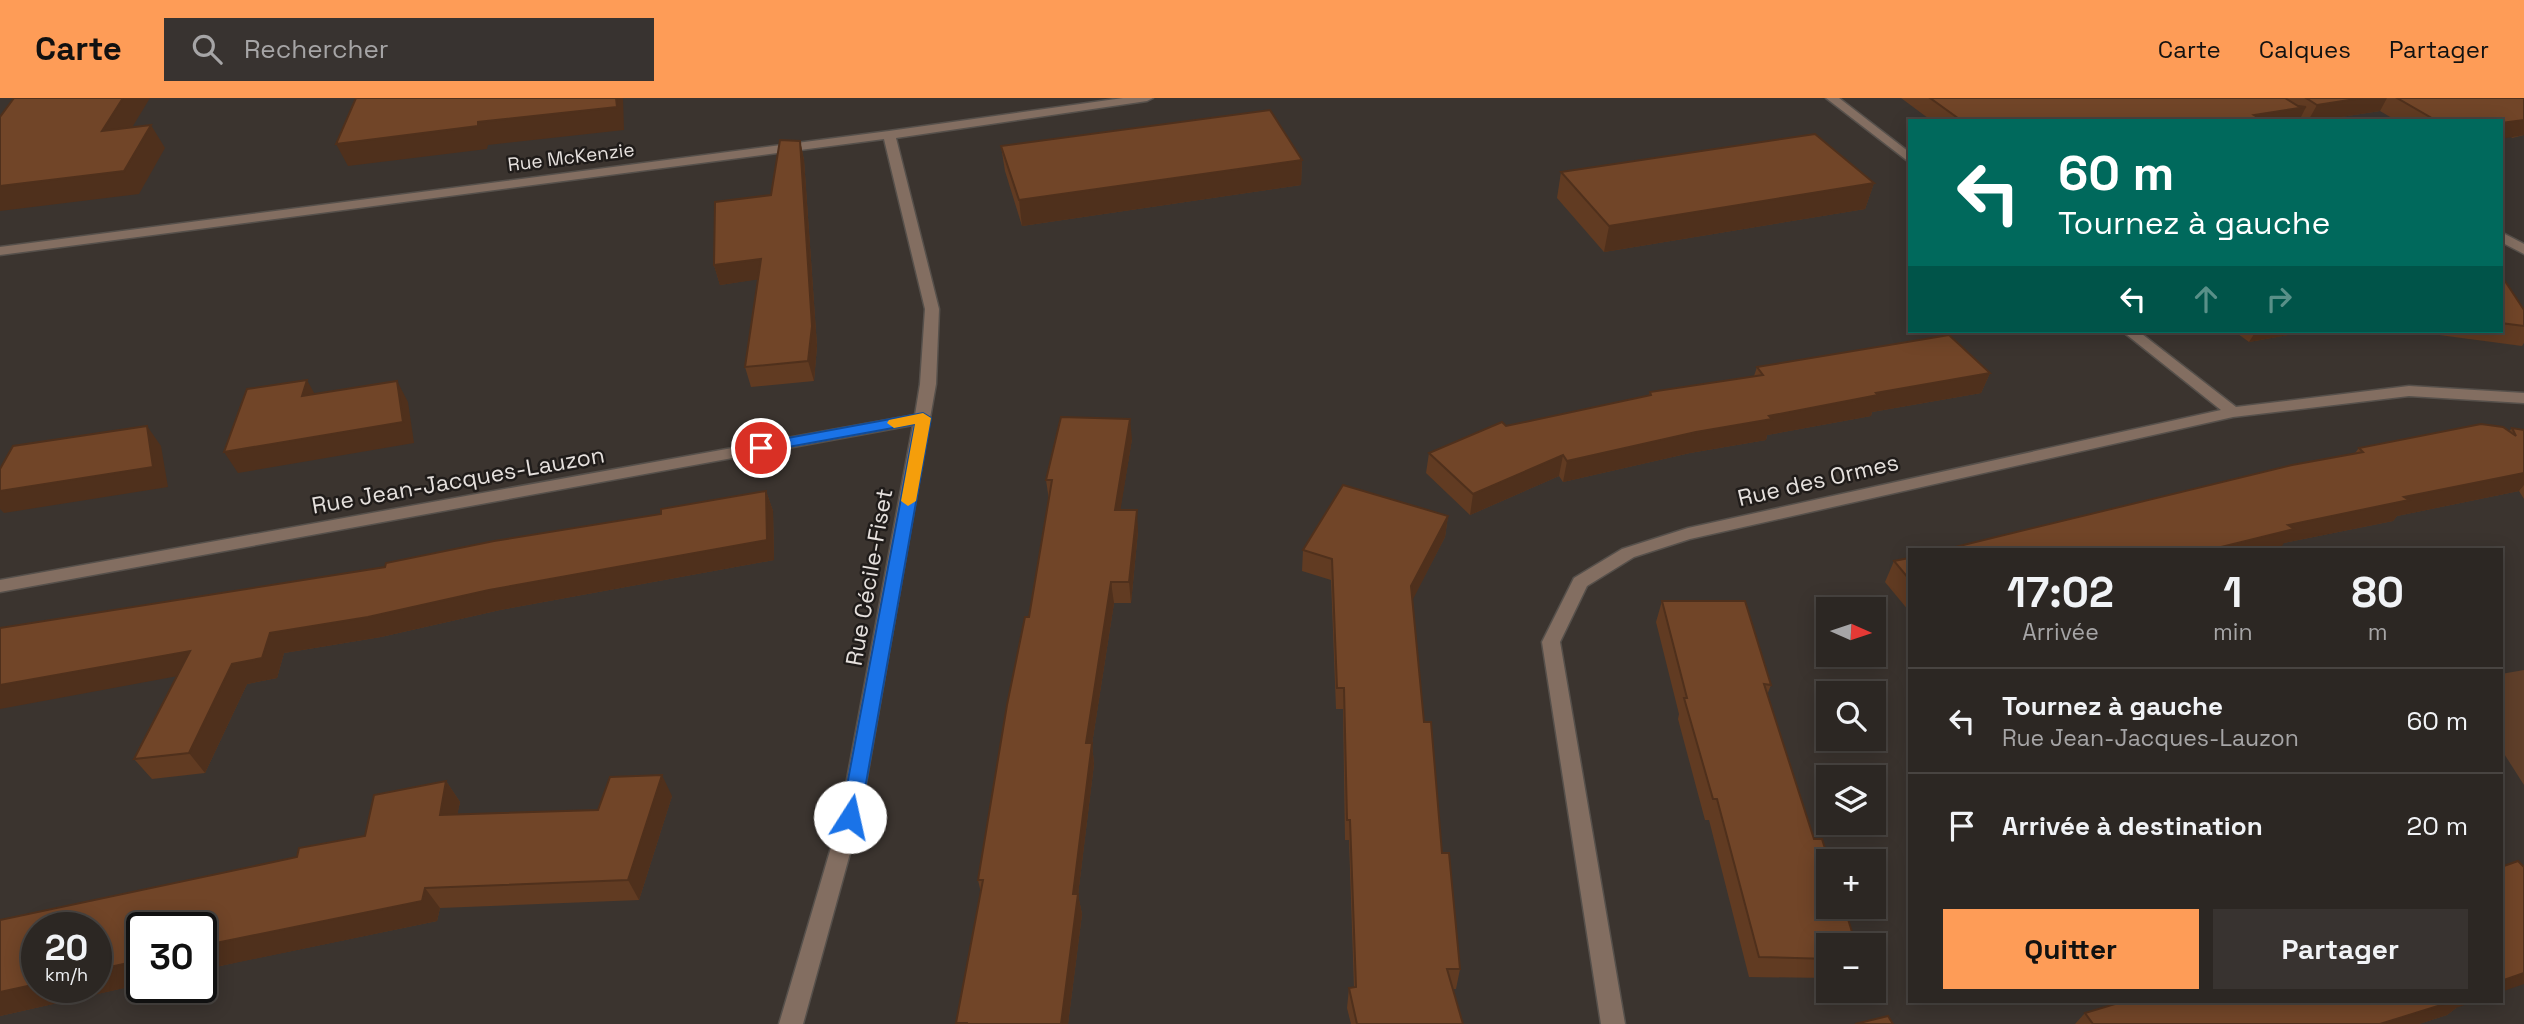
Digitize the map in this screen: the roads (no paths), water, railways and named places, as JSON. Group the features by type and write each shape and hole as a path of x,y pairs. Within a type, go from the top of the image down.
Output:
{"street":[{"name":"Rue McKenzie","path":"0,251 889,135 1147,98"},
{"path":"1832,98 1908,157"},
{"path":"2260,98 2296,119"},
{"name":"Rue Cécile-Fiset","path":"792,1024 850,817 923,418 932,309 889,135"},
{"path":"2503,237 2524,250"},
{"path":"2132,333 2233,412"},
{"name":"Rue des Ormes","path":"1612,1024 1551,642 1580,582 1629,553 1688,534 2233,412 2409,391 2524,398"},
{"name":"Rue Jean-Jacques-Lauzon","path":"0,586 923,418"}]}
